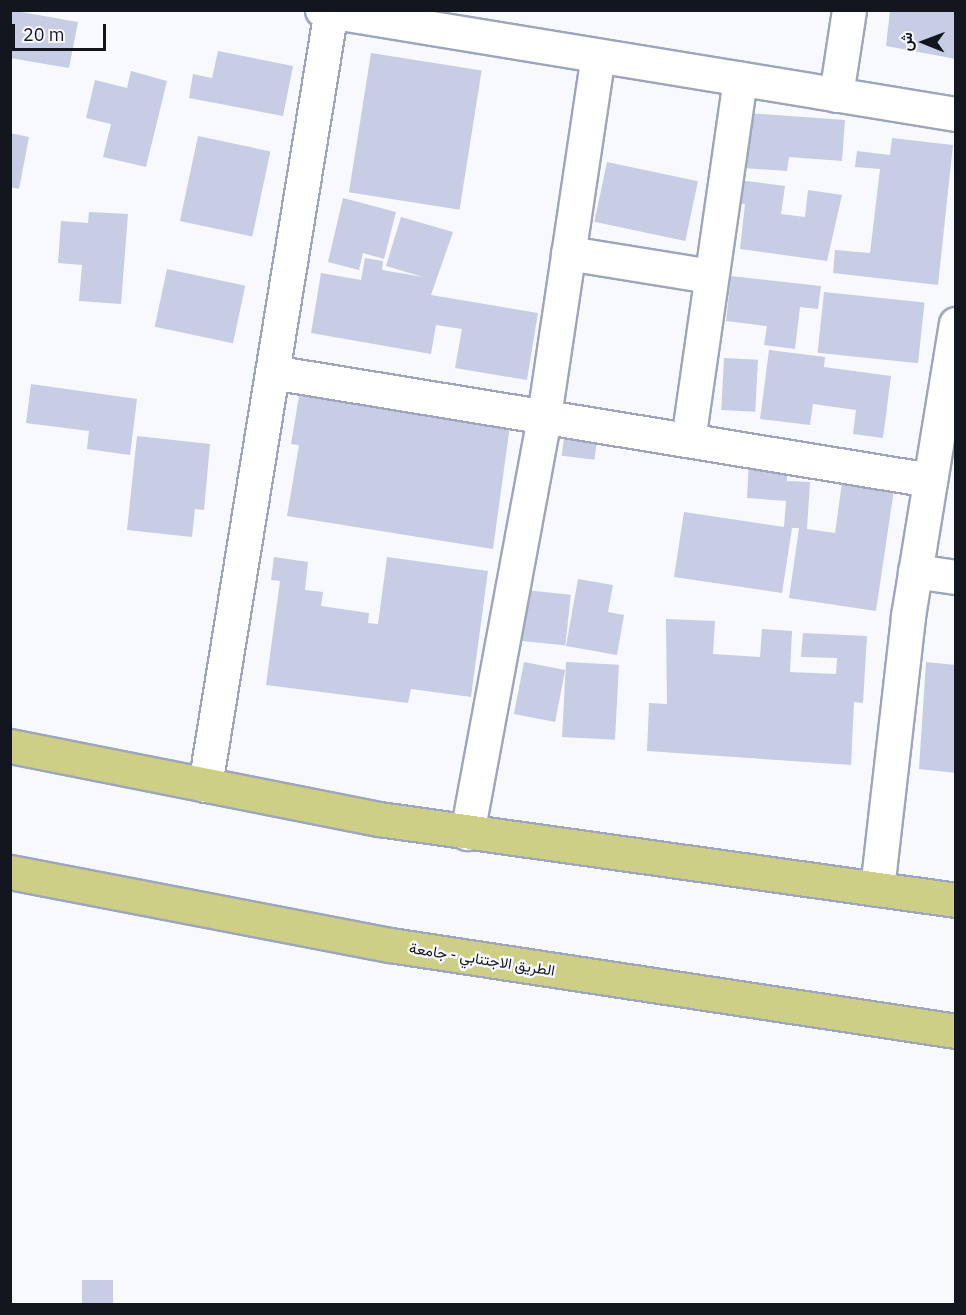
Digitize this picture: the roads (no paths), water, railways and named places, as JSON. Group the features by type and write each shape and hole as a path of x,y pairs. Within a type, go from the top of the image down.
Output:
{"main road":[{"path":"10,746 205,785 467,833 956,900"},
{"name":"الطريق الاجتنابي - جامعة","path":"10,872 390,945 956,1030"}],"street":[{"path":"836,95 849,10"},
{"path":"205,785 328,11 956,114"},
{"path":"467,833 544,416 598,56"},
{"path":"688,440 740,79"},
{"path":"568,253 710,276"},
{"path":"877,889 915,571 930,480 950,393 956,324"},
{"path":"272,372 930,480"},
{"path":"915,571 956,577"}]}
